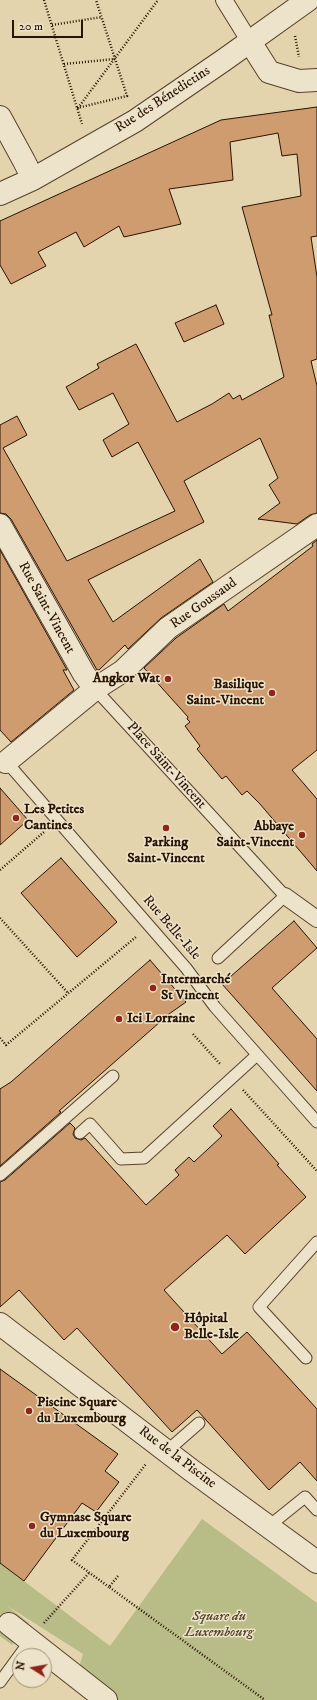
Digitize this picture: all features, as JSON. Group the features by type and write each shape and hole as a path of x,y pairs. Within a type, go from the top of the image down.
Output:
{"street":[{"path":"224,0 269,72 300,81 317,80"},
{"name":"Rue des Bénedictins","path":"0,194 33,179 135,121 308,0"},
{"path":"0,117 33,179"},
{"name":"Rue Saint-Vincent","path":"0,525 84,674 95,689"},
{"name":"Rue Goussaud","path":"95,689 123,671 168,628 317,525"},
{"path":"3,758 95,689"},
{"path":"285,896 317,919"},
{"name":"Rue de la Piscine","path":"0,1324 163,1449 317,1562"},
{"path":"5,1620 106,1700"}],"lane":[{"name":"Place Saint-Vincent","path":"95,689 285,896"},
{"name":"Rue Belle-Isle","path":"3,758 186,968 215,1007 257,1056 317,1122"},
{"path":"218,958 285,896"},
{"path":"80,1133 90,1124 121,1159 144,1158 257,1056"},
{"path":"0,1175 113,1076"},
{"path":"306,1358 259,1307 317,1242"},
{"path":"163,1449 199,1423"},
{"path":"269,1526 305,1497 317,1510"},
{"path":"0,1682 30,1641"}],"path":[{"path":"44,0 83,125"},
{"path":"78,108 127,96 96,0"},
{"path":"78,108 158,0"},
{"path":"52,25 102,17"},
{"path":"64,64 115,59"},
{"path":"0,870 44,832"},
{"path":"0,918 68,993"},
{"path":"0,1038 6,1045 136,936"},
{"path":"194,1034 317,1171"},
{"path":"163,1449 72,1560 265,1700"},
{"path":"44,1624 89,1572"},
{"path":"109,1587 118,1576"}],"green space":[{"name":"Square du Luxembourg","path":"202,1519 317,1603 317,1700 89,1700 73,1687 83,1654 6,1605 29,1623 12,1645 0,1636 0,1563 110,1646"}],"building":[{"path":"317,107 317,236 311,237 317,277 317,359 311,361 317,386 317,513 310,515 297,524 258,519 280,503 269,485 278,478 260,438 184,481 204,522 88,580 113,622 200,559 213,582 161,618 128,649 125,645 99,670 97,670 11,519 6,514 0,513 0,425 17,416 27,435 3,448 67,561 175,511 138,442 112,457 103,440 129,424 113,393 79,410 66,387 99,368 97,364 136,344 177,422 212,404 229,393 233,399 240,395 242,400 284,377 269,315 272,315 242,207 301,196 297,154 282,156 278,133 230,142 233,180 169,189 181,224 124,237 119,226 84,247 76,232 38,252 46,266 11,284 0,265 0,221 221,120"},
{"path":"216,305 224,324 184,342 175,323"},
{"path":"317,540 317,750 292,770 317,799 317,871 260,804 247,791 242,795 226,776 222,779 197,749 200,746 185,726 190,722 187,719 188,717 144,668 176,638 224,604 228,611 313,546 312,544"},
{"path":"0,550 67,670 63,670 74,690 11,742 0,730"},
{"path":"0,788 28,820 0,845"},
{"path":"61,858 117,922 77,957 21,893"},
{"path":"294,921 317,948 272,988 317,1039 317,1091 222,984"},
{"path":"150,960 186,1002 169,1014 59,1111 61,1112 0,1166 0,1089 11,1082"},
{"name":"Hôpital Belle-Isle","path":"231,1109 279,1164 277,1165 306,1197 245,1254 227,1235 164,1290 222,1354 247,1332 317,1409 317,1481 300,1462 269,1490 197,1410 172,1432 77,1328 64,1340 19,1290 0,1307 0,1182 5,1180 70,1123 75,1128 73,1134 75,1138 81,1140 85,1138 146,1205 179,1175 175,1170 189,1157 194,1162 222,1136 213,1126"},
{"name":"Piscine Square du Luxembourg","path":"0,1369 118,1454 105,1471 119,1482 96,1512 82,1503 24,1581 0,1563"}],"place":[{"name":"Angkor Wat","path":"168,679"},
{"name":"Basilique Saint-Vincent","path":"272,693"},
{"name":"Les Petites Cantines","path":"16,818"},
{"name":"Parking Saint-Vincent","path":"166,828"},
{"name":"Abbaye Saint-Vincent","path":"302,835"},
{"name":"Intermarché St Vincent","path":"153,988"},
{"name":"Ici Lorraine","path":"119,1019"},
{"name":"Hôpital Belle-Isle","path":"175,1327"},
{"name":"Piscine Square du Luxembourg","path":"29,1411"},
{"name":"Gymnase Square du Luxembourg","path":"32,1526"}]}
